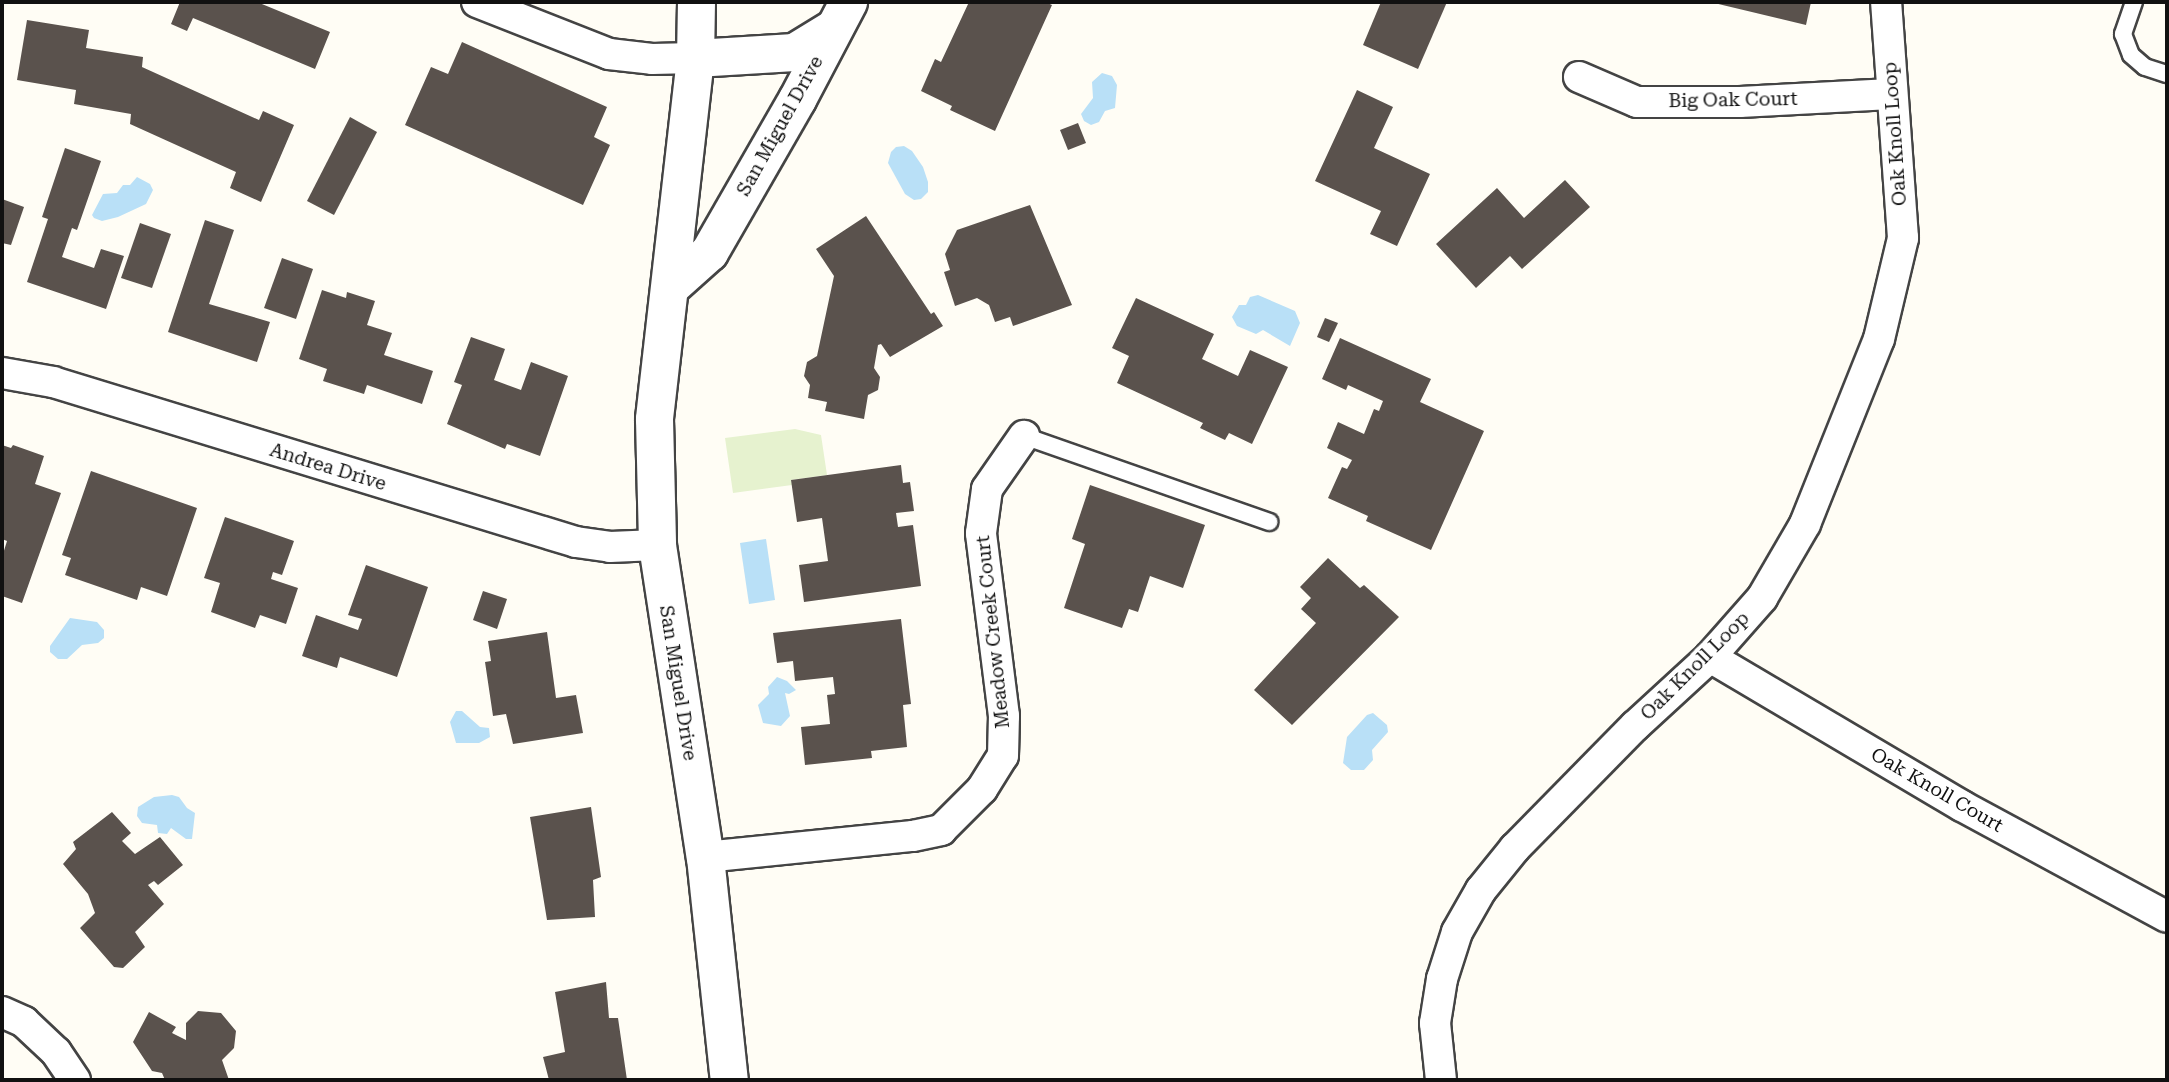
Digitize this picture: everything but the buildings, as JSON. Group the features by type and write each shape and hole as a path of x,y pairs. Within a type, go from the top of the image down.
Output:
{"street":[{"path":"477,2 609,54 652,59 695,58 696,2"},
{"name":"Oak Knoll Loop","path":"1441,1080 1435,1023 1442,979 1457,932 1481,890 1515,848 1635,726 1710,657 1762,598 1805,524 1879,339 1903,238 1886,2"},
{"name":"San Miguel Drive","path":"730,1080 705,857 657,545 654,419 695,58 794,52 841,15"},
{"name":"San Miguel Drive","path":"671,286 709,252 797,99 841,15"},
{"name":"Big Oak Court","path":"1579,77 1637,102 1740,102 1891,94"},
{"name":"Andrea Drive","path":"2,373 52,382 576,542 610,547 657,545"},
{"name":"Meadow Creek Court","path":"705,857 913,836 941,830 982,789 1003,756 1004,716 981,533 987,489 1024,436"},
{"name":"Oak Knoll Court","path":"1710,657 1962,806 2167,917"},
{"path":"2,1012 24,1022 56,1052 75,1080"}],"lane":[{"path":"2134,2 2123,34 2131,55 2145,67 2167,74"},
{"path":"1024,436 1269,522"}],"green space":[{"path":"795,429 821,435 827,475 791,480 792,485 733,493 725,438"}],"water":[{"path":"1102,73 1112,76 1117,85 1115,108 1105,111 1099,122 1091,125 1084,121 1081,114 1093,98 1092,82"},
{"path":"904,146 912,151 923,167 928,182 928,192 921,199 914,200 905,194 888,163 891,152 896,147"},
{"path":"137,177 150,184 153,190 146,204 118,217 102,221 94,218 92,215 103,194 117,193 123,185 130,185"},
{"path":"1258,295 1295,311 1300,323 1290,346 1263,330 1256,334 1237,326 1232,317 1239,305 1246,305 1250,297"},
{"path":"766,539 775,600 749,604 740,543"},
{"path":"70,618 97,622 104,630 104,638 98,643 82,645 67,659 58,659 50,652 50,646"},
{"path":"777,677 787,681 796,690 785,693 790,716 781,726 763,723 758,705 769,694 768,687"},
{"path":"456,711 462,711 480,727 489,728 490,737 479,743 456,743 450,722"},
{"path":"1373,713 1387,725 1388,732 1372,750 1373,760 1364,770 1351,770 1343,763 1347,737 1367,715"},
{"path":"154,797 179,797 187,808 195,813 192,839 186,839 171,828 167,834 158,833 157,825 142,823 137,816 138,807"}]}
